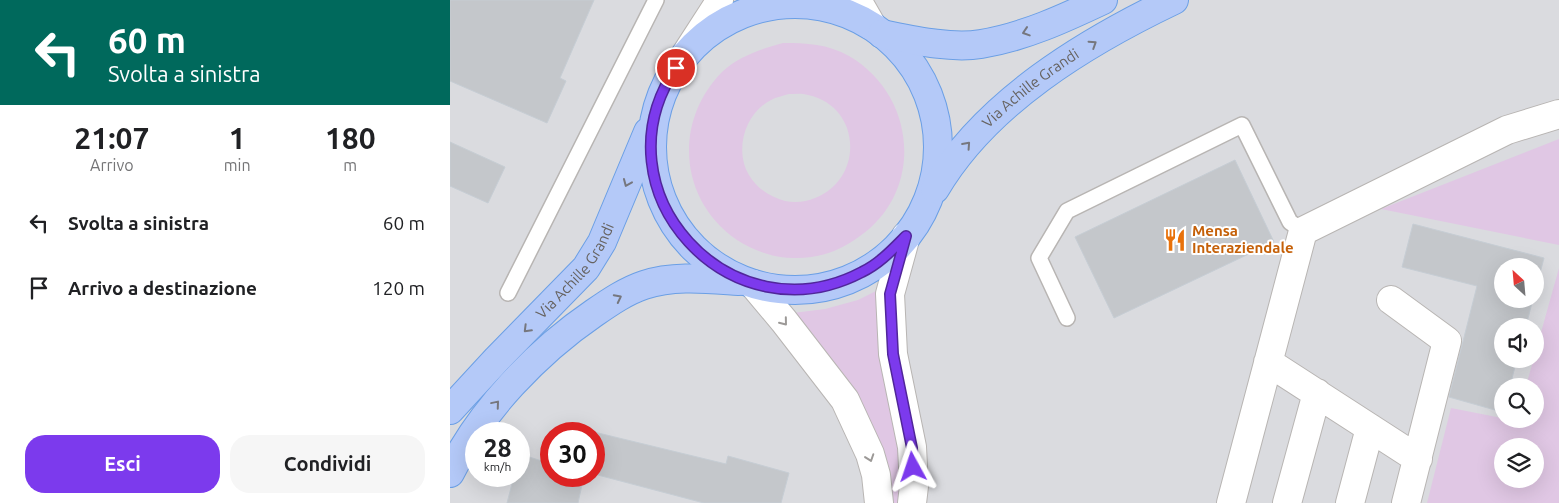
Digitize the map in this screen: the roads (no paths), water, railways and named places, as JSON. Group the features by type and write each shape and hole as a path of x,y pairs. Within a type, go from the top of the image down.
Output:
{"main road":[{"path":"877,30 944,44 980,45 1027,32 1104,0"},
{"name":"Via Achille Grandi","path":"920,214 942,177 965,147 998,113 1020,94 1097,41 1174,0"},
{"path":"798,4 824,7 848,15 877,30 903,54 920,77 931,103 937,131 937,160 932,188 920,214 906,236 886,256 862,272 836,283 809,289 780,290 748,283 719,268 698,252 680,232 666,209 656,184 652,158 652,131 658,105 669,79 684,57 702,38 724,23 747,12 772,6 798,4"},
{"name":"Via Achille Grandi","path":"450,410 497,358 586,268 602,242 658,105"},
{"name":"Via Achille Grandi","path":"450,473 461,451 492,408 514,383 570,330 613,300 644,285 673,280 748,283"}],"street":[{"path":"684,57 719,0"},
{"path":"857,0 877,30"},
{"path":"1231,503 1303,230 1506,130 1559,114"},
{"path":"906,236 890,294 893,354 912,448 914,486 912,503"},
{"path":"748,283 784,322 845,400 870,454 876,475 880,503"},
{"path":"1391,300 1447,341 1406,503"},
{"path":"1268,362 1418,459"},
{"path":"1288,503 1316,394"},
{"path":"1350,503 1370,428"}],"lane":[{"path":"508,293 656,0"},
{"path":"1067,318 1039,258 1067,211 1242,126 1290,222 1303,230"}],"place":[{"name":"Mensa Interaziendale","path":"1175,240"}]}
